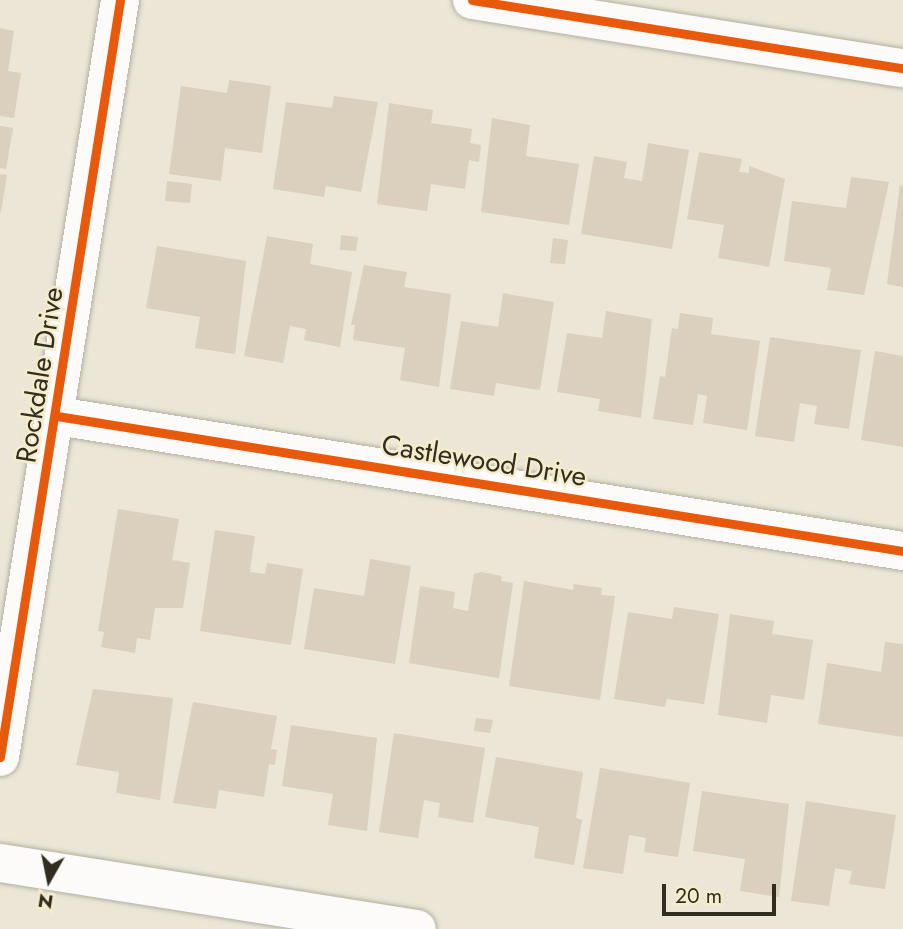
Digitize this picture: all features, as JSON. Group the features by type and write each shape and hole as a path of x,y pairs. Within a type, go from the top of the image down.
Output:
{"street":[{"name":"Rockdale Drive","path":"0,757 57,416 120,0"},
{"path":"472,0 903,68"},
{"name":"Castlewood Drive","path":"57,416 903,551"},
{"path":"0,863 417,929"}],"building":[{"path":"0,28 14,31 8,71 21,73 14,118 0,116"},
{"path":"229,80 271,86 262,153 225,148 221,181 169,174 181,86 227,93"},
{"path":"334,96 378,102 361,192 326,186 324,197 273,189 286,102 332,108"},
{"path":"389,103 433,110 431,123 472,129 470,143 481,145 479,162 469,160 465,189 431,184 427,211 377,204"},
{"path":"492,118 530,125 526,156 579,164 569,225 481,212"},
{"path":"0,126 13,128 6,169 0,168"},
{"path":"648,143 689,150 672,249 581,234 594,156 627,162 624,178 642,181"},
{"path":"699,152 742,159 739,172 749,173 749,166 785,179 769,267 718,258 724,225 687,219"},
{"path":"0,174 7,175 1,212 0,212"},
{"path":"851,177 889,182 864,295 827,290 831,268 784,261 792,201 846,208"},
{"path":"167,181 192,184 190,203 165,201"},
{"path":"900,185 903,186 903,287 887,284"},
{"path":"341,235 358,237 356,251 340,250"},
{"path":"267,236 313,244 310,264 352,272 340,347 304,340 306,329 290,326 283,363 244,356"},
{"path":"553,238 568,240 565,264 550,263"},
{"path":"157,246 246,261 235,354 195,348 200,317 146,308"},
{"path":"364,265 407,272 404,287 451,294 439,387 400,380 405,348 353,340 355,325 351,325"},
{"path":"503,293 554,302 540,390 496,383 494,396 450,389 461,321 498,327"},
{"path":"606,311 652,319 641,418 598,411 600,399 557,392 567,333 602,338"},
{"path":"680,313 713,318 711,334 760,341 747,430 703,423 707,396 698,394 693,425 653,419 660,376 665,377 672,328 678,329"},
{"path":"770,337 861,350 849,429 814,424 817,406 800,403 794,442 755,436"},
{"path":"875,351 903,356 903,447 861,440"},
{"path":"118,509 179,519 172,560 190,563 183,608 155,608 150,640 137,638 135,653 101,647 104,632 98,631"},
{"path":"215,530 255,536 250,572 265,574 267,563 303,569 291,645 200,631"},
{"path":"370,559 411,566 395,664 304,649 314,588 364,596"},
{"path":"481,572 502,576 501,581 513,583 499,678 409,663 420,586 455,592 453,608 468,611 474,574"},
{"path":"524,581 573,590 574,584 602,588 601,595 615,596 600,700 509,686"},
{"path":"674,607 719,614 704,704 667,699 665,707 614,699 628,612 672,619"},
{"path":"730,614 774,621 772,634 813,640 804,700 771,695 767,723 718,715"},
{"path":"885,642 903,644 903,737 818,724 827,663 881,672"},
{"path":"93,689 173,698 160,800 116,793 119,772 76,765"},
{"path":"193,702 277,716 271,749 277,750 275,765 269,764 264,797 219,790 216,809 173,803"},
{"path":"476,718 493,720 490,733 474,731"},
{"path":"291,725 377,738 367,831 328,825 333,794 282,786"},
{"path":"394,733 485,748 473,823 438,817 440,803 424,800 418,838 379,832"},
{"path":"496,757 583,772 576,818 582,820 574,865 534,858 539,827 485,817"},
{"path":"600,768 690,783 678,857 644,852 646,838 629,835 623,874 583,868"},
{"path":"702,791 789,804 779,897 740,891 745,859 693,851"},
{"path":"806,801 896,815 885,889 849,884 852,871 835,868 829,906 791,901"}],"cycle path":[{"path":"0,757 120,0"},
{"path":"472,0 903,68"},
{"path":"57,416 903,551"}]}
